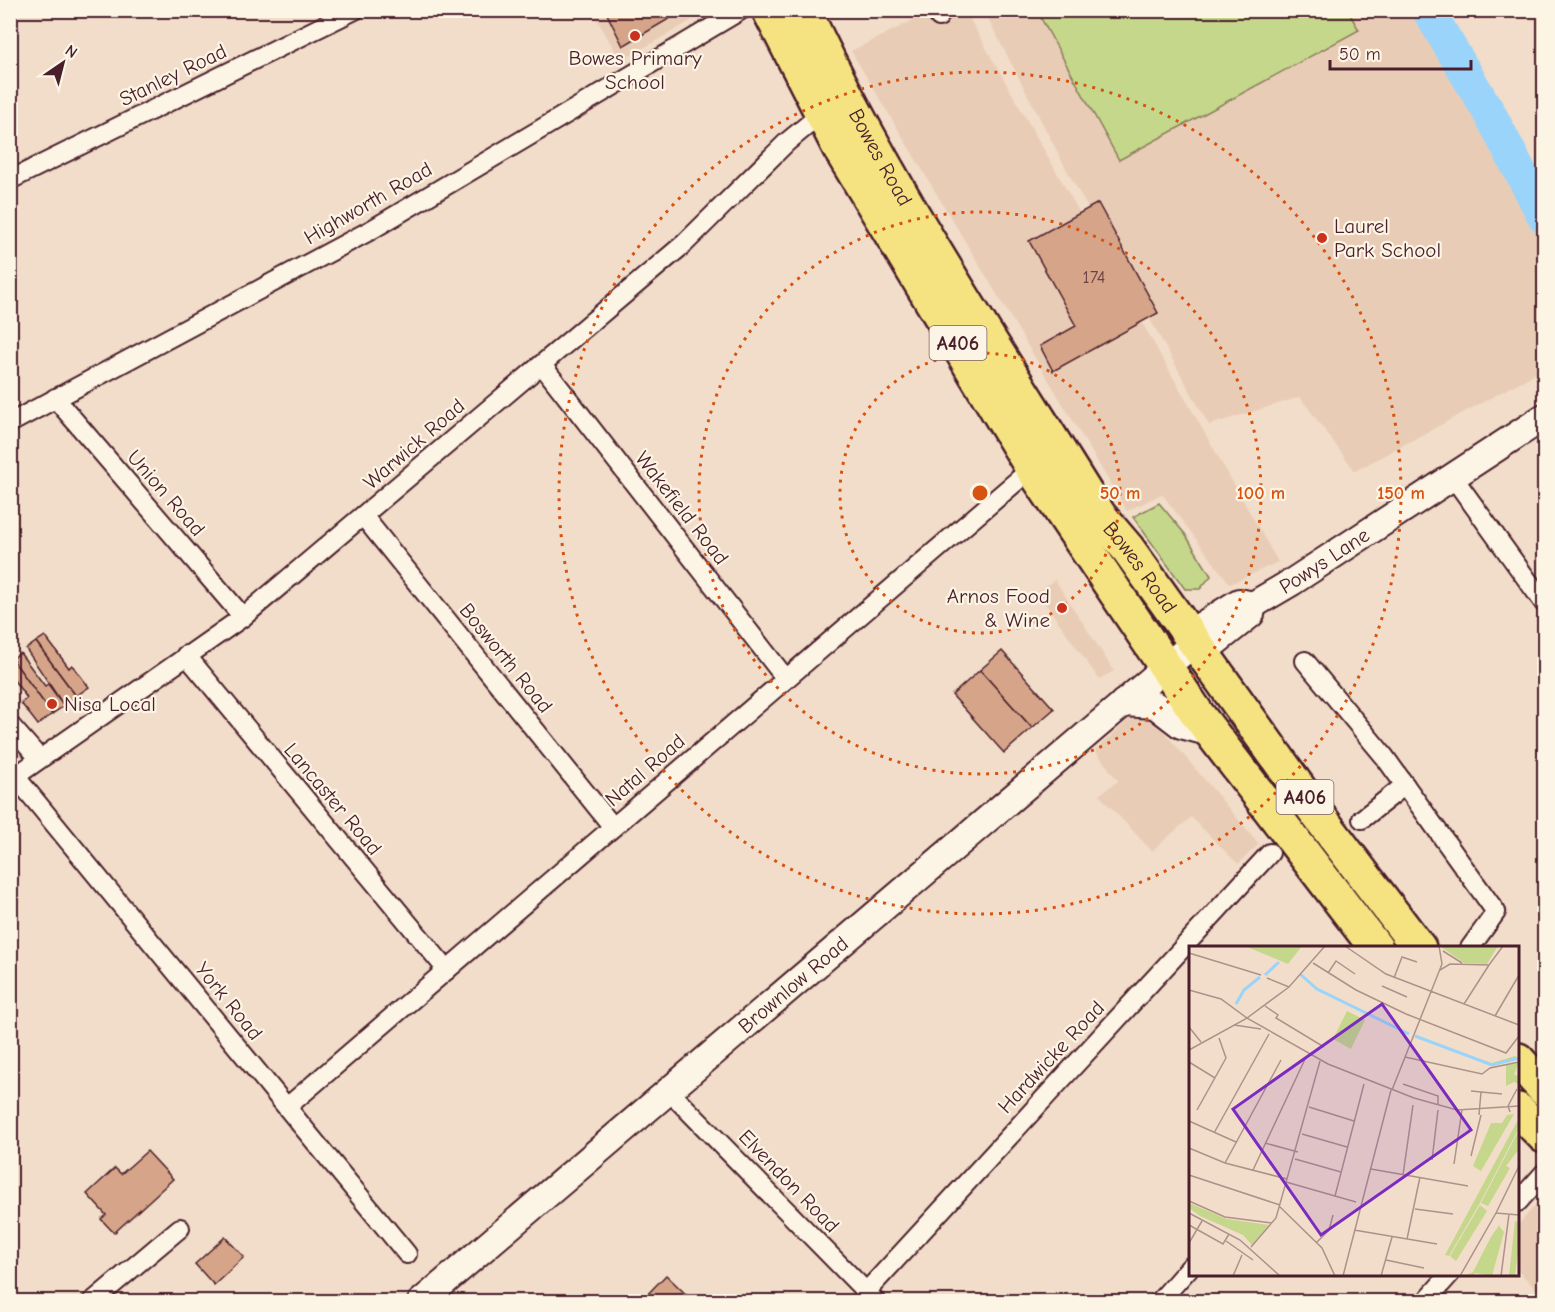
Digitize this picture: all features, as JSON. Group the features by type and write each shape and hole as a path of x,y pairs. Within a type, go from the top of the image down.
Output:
{"highway":[{"name":"Bowes Road","path":"769,10 954,281 1099,515 1128,549 1318,815 1417,946"},
{"name":"Bowes Road","path":"804,10 834,103 840,149 1032,468 1165,666"},
{"name":"A406","path":"1165,666 1211,733 1279,844 1374,946"},
{"path":"1519,1061 1545,1089"},
{"path":"1519,1111 1545,1136"}],"main road":[{"name":"Powys Lane","path":"1165,666 1194,643 1199,627 1239,602 1253,605 1545,417"},
{"name":"A406","path":"1099,515 1119,558 1171,637 1174,646 1165,666"},
{"name":"Brownlow Road","path":"420,1302 670,1092 1165,666"},
{"path":"1123,703 1155,705 1181,725 1211,733"}],"street":[{"name":"Stanley Road","path":"10,180 356,10"},
{"name":"Highworth Road","path":"10,423 371,231 741,10"},
{"name":"Warwick Road","path":"13,778 243,616 364,517 685,243 786,142 834,103"},
{"name":"Wakefield Road","path":"542,365 786,679"},
{"name":"Union Road","path":"55,398 243,616"},
{"name":"Natal Road","path":"287,1107 1032,468"},
{"path":"1453,477 1545,603"},
{"name":"Bosworth Road","path":"364,517 613,827"},
{"name":"Lancaster Road","path":"186,655 447,970"},
{"path":"1305,661 1405,785 1496,912 1471,946"},
{"path":"10,725 39,758"},
{"name":"York Road","path":"13,778 407,1254"},
{"path":"1362,819 1405,785"},
{"name":"Hardwicke Road","path":"871,1297 1279,844"},
{"name":"Elvendon Road","path":"670,1092 871,1297"},
{"path":"1519,1201 1545,1173"},
{"path":"92,1302 180,1228"},
{"path":"1159,1302 1189,1269"},
{"path":"1425,1302 1449,1276"}],"shaded area":[{"name":"Bowes Primary School","path":"592,11 708,11 621,61"},
{"path":"932,11 965,11 1278,562 1230,584 1162,494 1127,511 851,51"},
{"name":"Laurel Park School","path":"984,11 1417,11 1536,227 1544,249 1544,369 1355,471 1300,397 1209,425 1070,176"},
{"path":"1055,580 1114,671 1099,679 1037,592"},
{"path":"1143,707 1259,844 1238,864 1191,817 1152,851 1099,795 1118,781 1095,750"},
{"path":"1544,1195 1544,1296 1519,1272 1519,1224"}],"green space":[{"path":"1037,11 1348,11 1359,30 1119,160"},
{"path":"1159,503 1185,534 1211,576 1200,589 1185,589 1133,517"}],"building":[{"path":"605,10 684,10 623,46"},
{"path":"1098,203 1158,313 1053,371 1040,346 1076,326 1029,241"},
{"path":"45,636 69,668 72,665 89,687 76,696 36,642"},
{"path":"36,642 76,696 64,706 26,649"},
{"path":"1002,651 1054,709 1032,728 980,670"},
{"path":"20,653 45,686 48,684 64,706 52,714 12,659"},
{"path":"12,659 52,714 38,725 21,703 27,698 10,675"},
{"path":"980,670 1032,728 1004,753 952,695"},
{"path":"147,1151 173,1179 114,1233 101,1219 106,1215 87,1194 115,1168 121,1174"},
{"path":"225,1237 244,1257 214,1285 195,1264"},
{"path":"666,1275 694,1302 640,1302"}],"waterway":[{"path":"1428,10 1490,114 1544,217"}],"place":[{"name":"Bowes Primary School","path":"635,36"},
{"name":"Laurel Park School","path":"1322,238"},
{"name":"Arnos Food & Wine","path":"1062,608"},
{"name":"Nisa Local","path":"52,704"}]}
